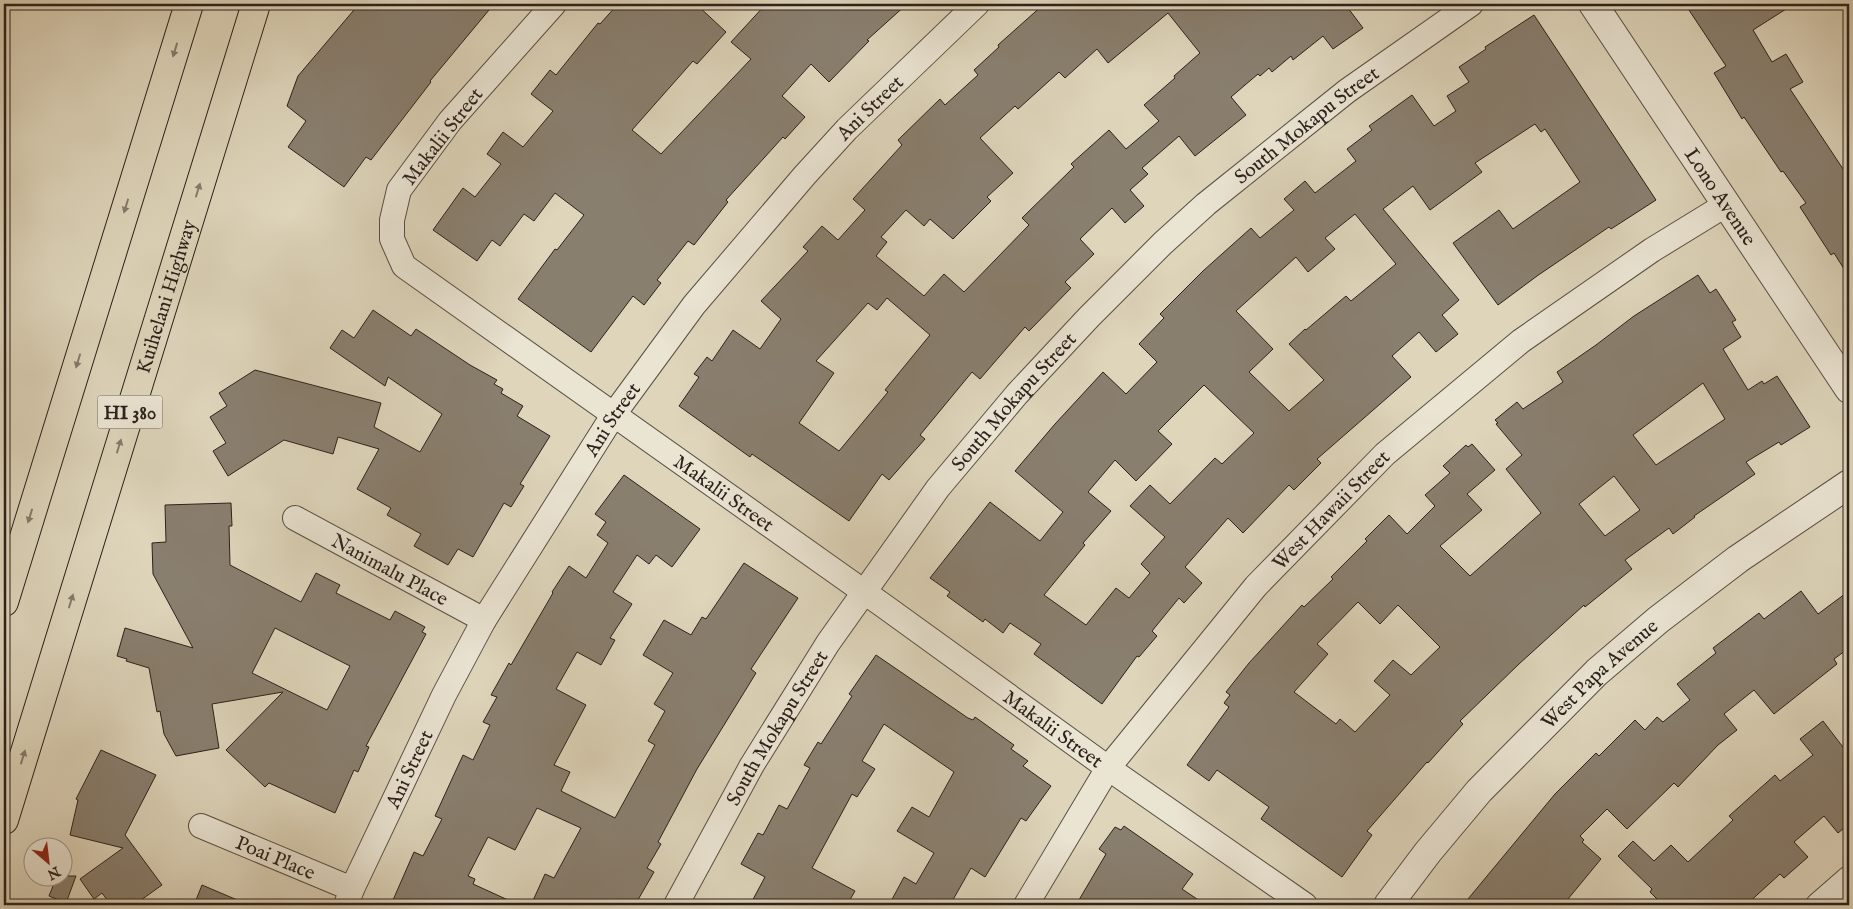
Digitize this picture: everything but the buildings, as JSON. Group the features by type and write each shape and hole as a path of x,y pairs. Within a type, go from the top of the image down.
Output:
{"main road":[{"name":"HI 380","path":"4,602 189,4"},
{"name":"Kuihelani Highway","path":"4,820 256,4"}],"street":[{"name":"Makalii Street","path":"554,4 450,121 399,190 392,220 392,239 404,266 1108,768 1306,905"},
{"name":"Ani Street","path":"349,897 444,695 484,620 614,414 694,305 805,175 848,129 977,4"},
{"name":"South Mokapu Street","path":"676,905 752,765 828,643 938,488 1017,394 1163,243 1206,204 1347,90 1471,4"},
{"name":"Lono Avenue","path":"1593,4 1849,389"},
{"name":"West Hawaii Street","path":"1026,905 1108,768 1256,586 1385,454 1521,341 1652,250 1727,204"},
{"name":"West Papa Avenue","path":"1388,905 1428,852 1479,791 1597,672 1658,620 1731,565 1849,484"},
{"name":"Nanimalu Place","path":"295,518 484,620"},
{"name":"Poai Place","path":"201,826 349,897"},
{"path":"1818,905 1849,878"}]}
